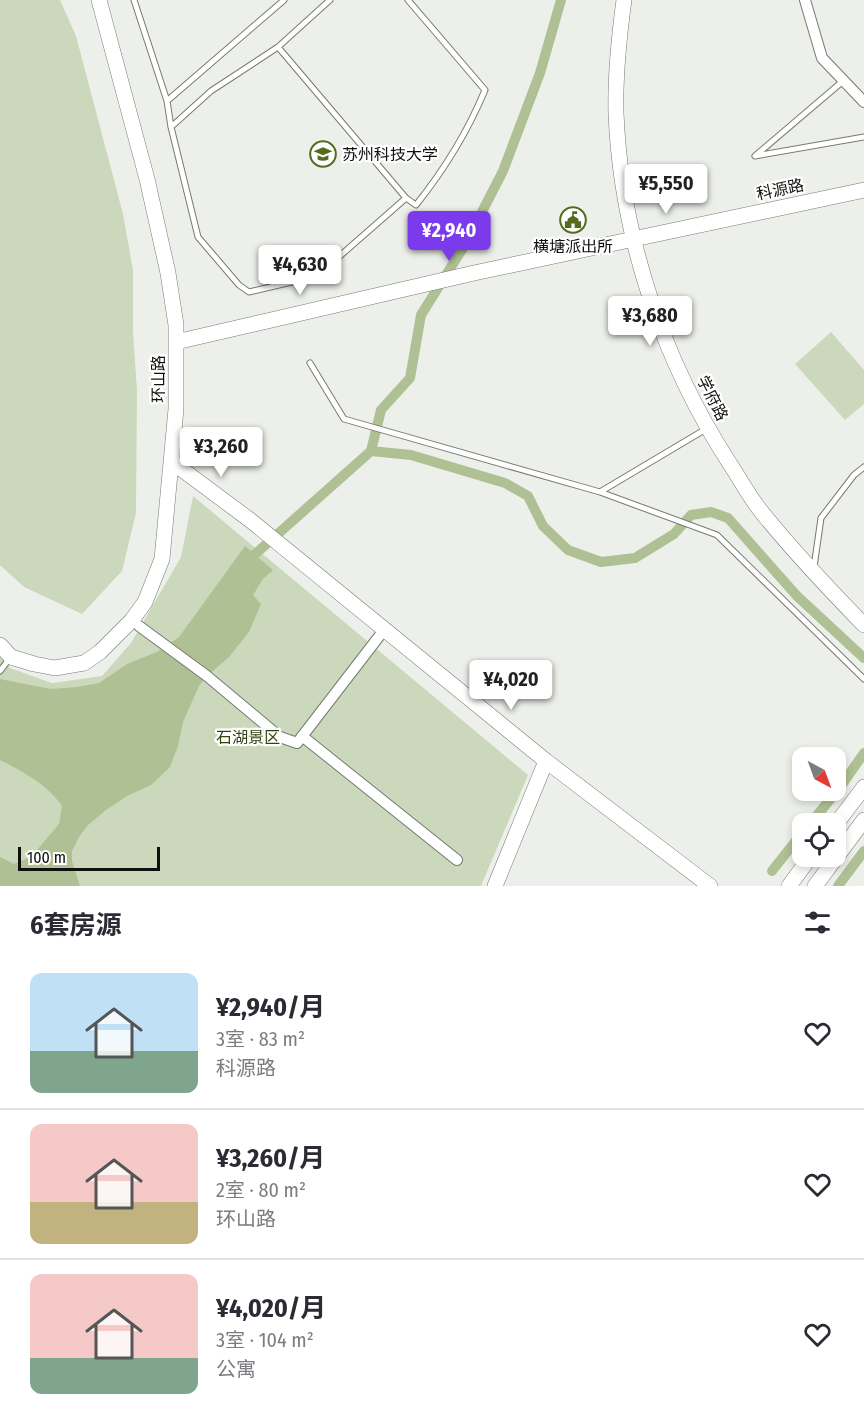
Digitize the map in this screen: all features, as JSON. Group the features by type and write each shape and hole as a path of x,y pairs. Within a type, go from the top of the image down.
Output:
{"street":[{"name":"环山路","path":"11,657 55,668 84,663 100,652 132,620 145,602 162,558 176,409 176,325 164,252 147,179 99,0"},
{"name":"学府路","path":"624,0 618,41 616,114 623,177 633,239 669,351 707,429 759,508 813,571 864,625"},
{"path":"805,0 822,58 864,102"},
{"name":"科源路","path":"176,342 474,273 864,190"},
{"path":"172,462 250,520 546,761 710,886"},
{"path":"140,626 207,676 280,737 297,743 384,630"},
{"path":"0,636 11,657"},
{"path":"0,645 11,657"},
{"path":"302,736 457,860"},
{"path":"495,886 546,761"},
{"path":"844,813 864,787"},
{"path":"815,886 864,820"},
{"path":"789,886 803,867"}],"lane":[{"path":"134,0 168,101 171,127 198,237 239,285 249,292 317,276 406,198"},
{"path":"168,101 284,0"},
{"path":"171,127 211,91 278,47 330,0"},
{"path":"278,47 406,198 416,205 437,179 475,113 485,90 408,0"},
{"path":"843,81 755,156 864,137"},
{"path":"310,363 344,419 600,492 717,535 864,679"},
{"path":"600,492 707,429"},
{"path":"813,571 821,518 854,475 864,466"},
{"path":"0,671 11,657"}],"green space":[{"path":"0,0 60,0 76,36 123,214 133,270 133,332 137,390 136,513 122,571 82,614 24,587 0,565"},
{"path":"831,332 864,370 864,404 845,420 795,364"},
{"name":"石湖景区","path":"193,496 528,775 481,886 0,886 0,656 10,668 52,683 102,676 131,643 181,557"}],"shaded area":[{"path":"245,546 273,570 263,579 253,595 261,604 249,632 229,657 199,686 183,722 178,746 170,767 151,785 127,796 87,826 72,851 72,861 80,886 0,886 0,857 14,864 31,857 59,824 62,806 42,785 0,760 0,679 51,689 77,687 99,683 127,664 157,652 179,637"}],"waterway":[{"path":"244,564 371,451 381,410 410,378 421,315 466,243 503,171 540,73 561,0"},
{"path":"371,451 411,455 505,483 528,496 543,526 568,550 601,562 635,558 674,534 691,515 711,512 728,518 797,596 864,658"},
{"path":"819,813 864,753"},
{"path":"772,871 792,846"},
{"path":"838,886 864,851"}],"place":[{"name":"苏州科技大学","path":"323,154"},
{"name":"横塘派出所","path":"573,220"}]}
